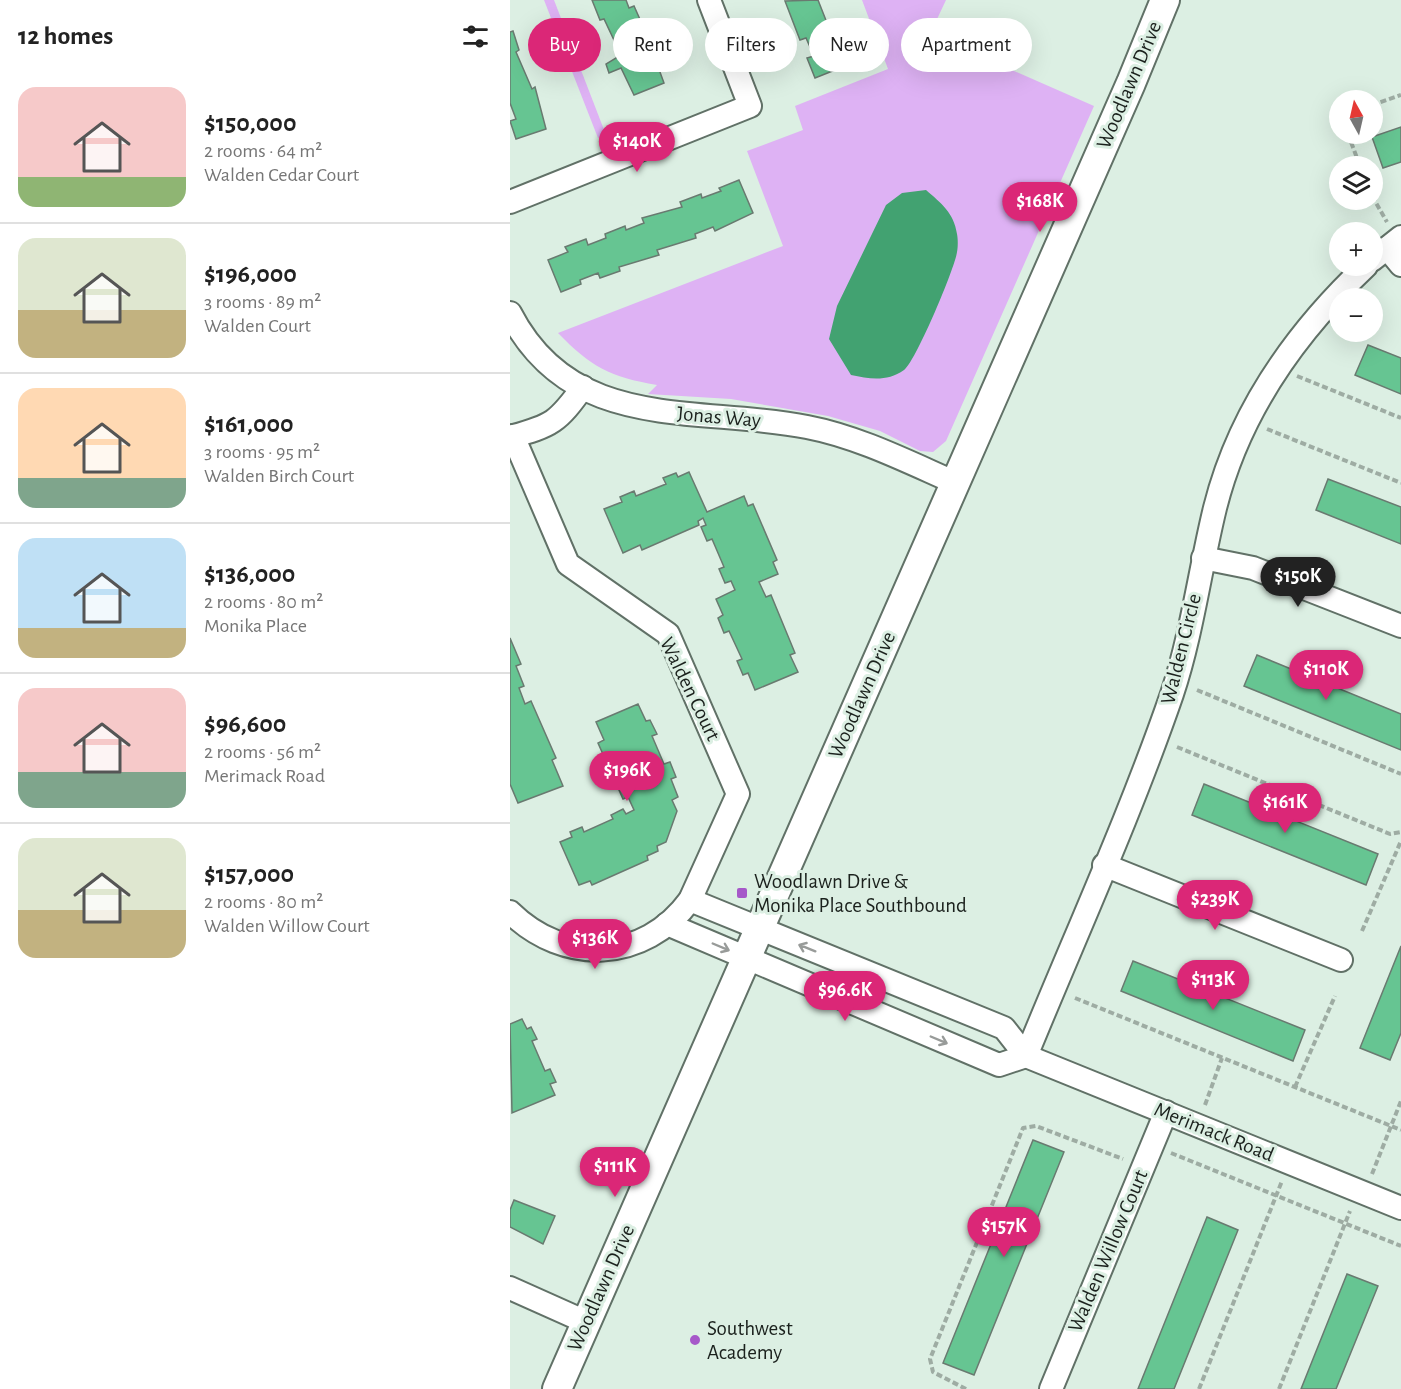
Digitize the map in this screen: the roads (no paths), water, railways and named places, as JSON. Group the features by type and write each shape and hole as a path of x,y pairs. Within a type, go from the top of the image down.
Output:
{"main road":[{"name":"Woodlawn Drive","path":"557,1389 956,483 1165,0"}],"street":[{"path":"510,202 750,106 709,0"},
{"name":"Walden Circle","path":"1026,1056 1173,692 1203,558 1225,474 1246,421 1262,392 1311,323 1356,276"},
{"name":"Jonas Way","path":"510,313 520,333 557,373 624,406 818,429 868,446 956,483"},
{"path":"512,436 554,422 563,415 583,387"},
{"name":"Walden Court","path":"512,436 568,564 668,634 738,794 680,912"},
{"path":"1203,558 1253,568 1401,626"},
{"path":"1104,865 1341,960"},
{"path":"510,912 544,938 563,945 590,950 624,948 650,936 680,912"},
{"path":"680,912 760,929 1005,1028 1026,1056 999,1065 747,958 680,912"},
{"path":"893,1020 906,988"},
{"name":"Merimack Road","path":"1026,1056 1401,1208"},
{"name":"Walden Willow Court","path":"1051,1389 1166,1112"},
{"path":"510,1288 586,1322"}],"place":[{"name":"Woodlawn Drive & Monika Place Southbound","path":"742,893"},
{"name":"Southwest Academy","path":"695,1340"}]}
